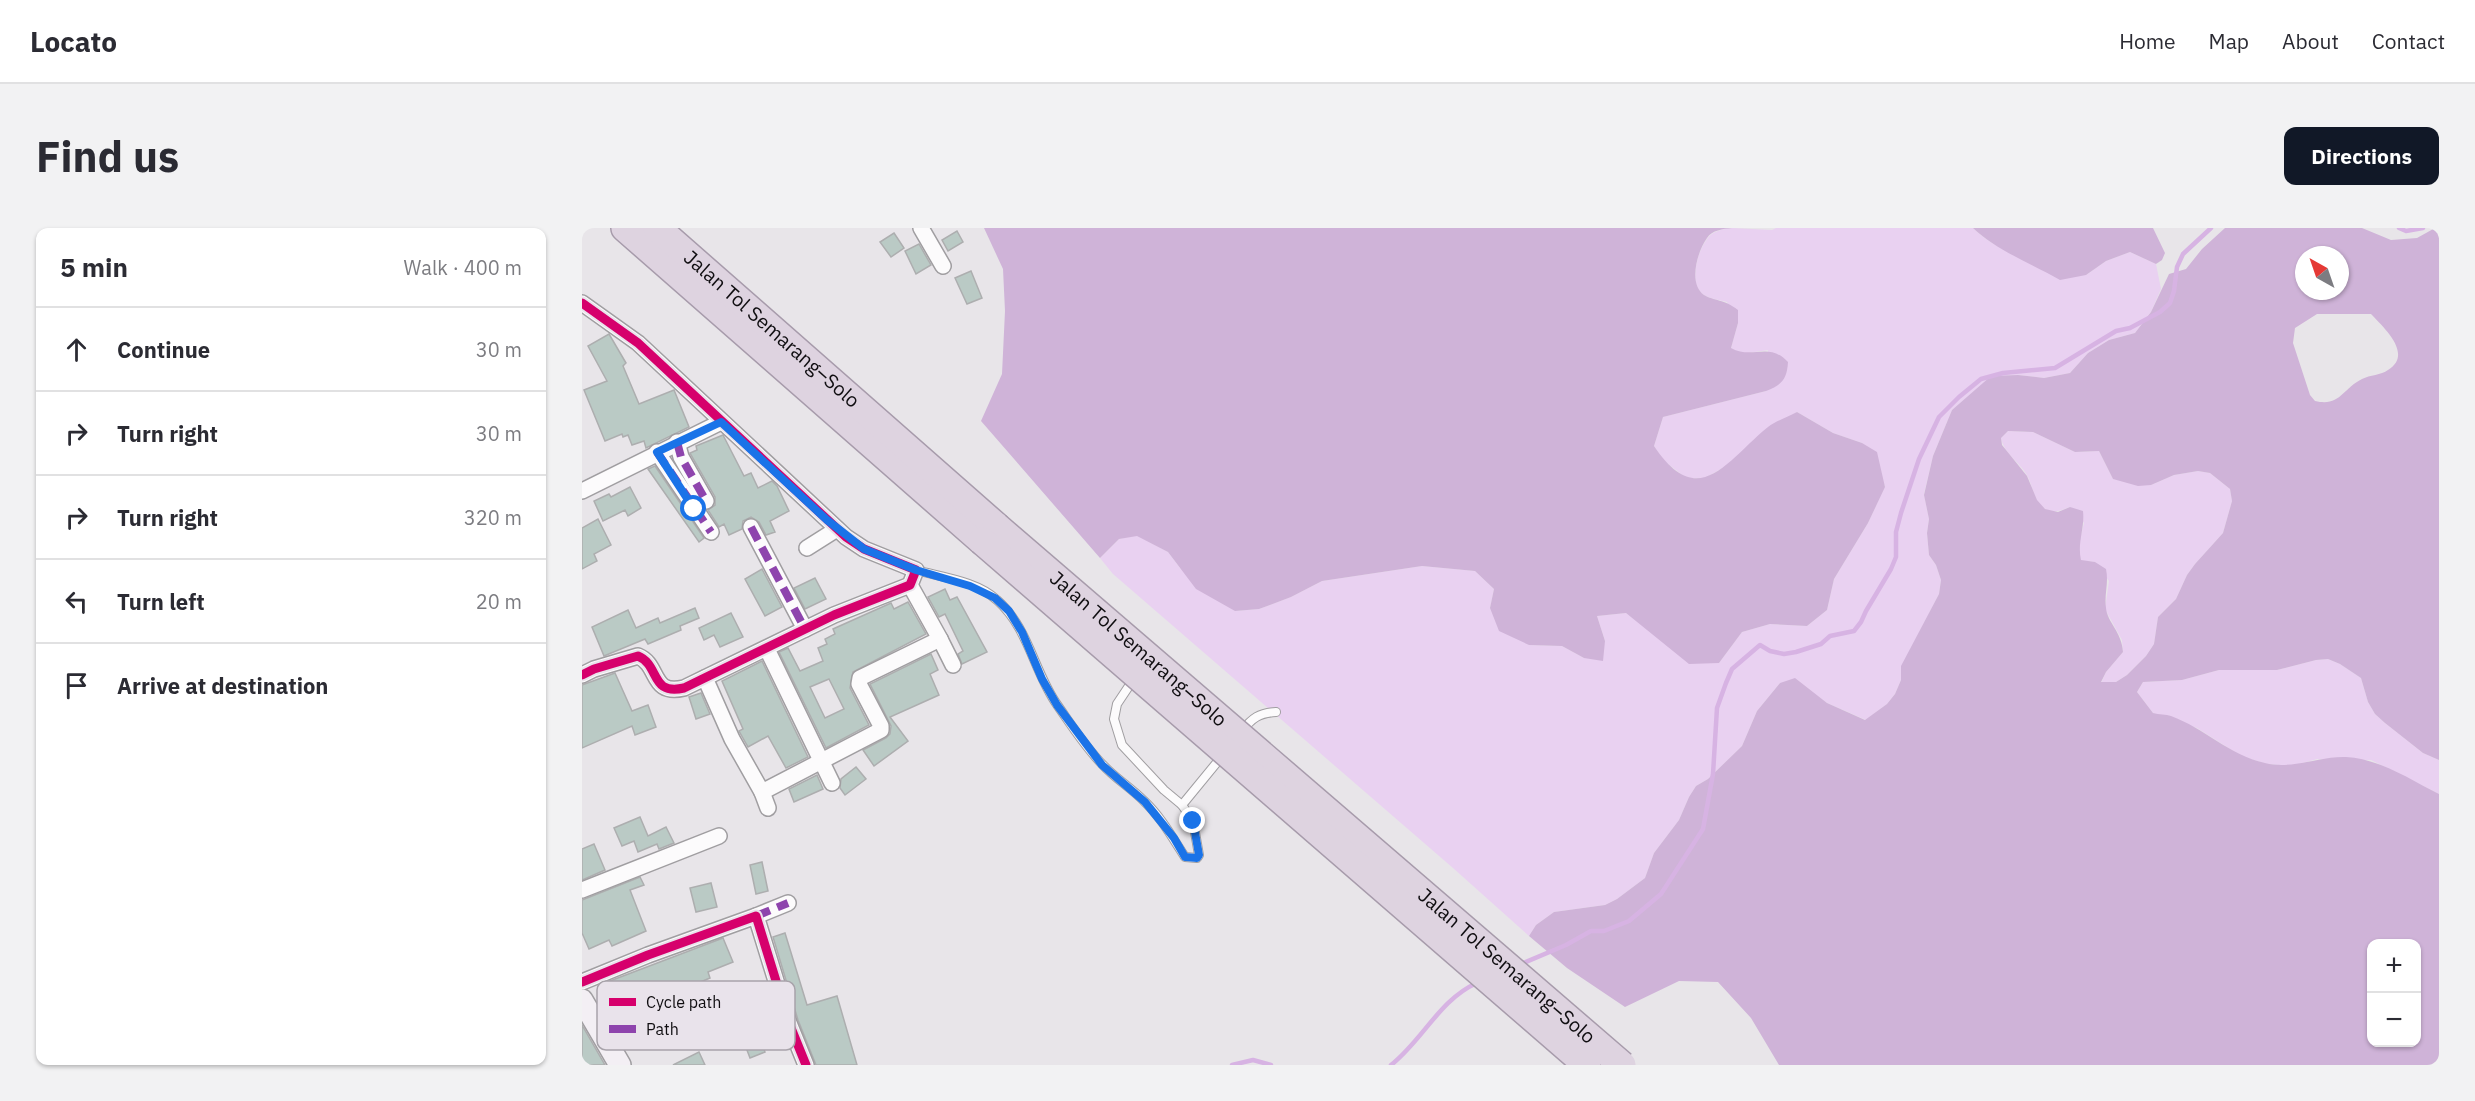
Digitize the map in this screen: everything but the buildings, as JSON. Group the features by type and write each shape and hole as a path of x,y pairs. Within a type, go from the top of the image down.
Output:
{"highway":[{"name":"Jalan Tol Semarang–Solo","path":"625,228 1622,1065"},
{"name":"Jalan Tol Semarang–Solo","path":"657,228 989,533 1587,1065"}],"street":[{"path":"921,228 943,266"},
{"path":"582,303 638,343 688,387 721,422 837,530 864,549 916,570 910,585 805,629 684,688 673,691 667,689 658,682 646,661 635,656 582,675"},
{"path":"582,491 721,422"},
{"path":"677,442 681,457 706,501"},
{"path":"657,452 711,532"},
{"path":"751,527 805,629"},
{"path":"807,548 837,530"},
{"path":"910,585 953,664"},
{"path":"762,792 874,735 881,729 860,684 860,678 940,639"},
{"path":"767,649 832,783"},
{"path":"705,678 732,739 762,792 768,808"},
{"path":"582,890 719,836"},
{"path":"582,982 788,903"},
{"path":"756,916 776,981"},
{"path":"582,1000 597,1026"},
{"path":"795,1038 806,1065"},
{"path":"611,1050 620,1065"}],"lane":[{"path":"916,570 983,590 1009,611 1022,632 1042,679 1057,705 1102,765 1145,802 1174,838 1185,857 1197,858 1199,855 1193,821 1182,805 1156,782 1122,746 1114,719 1117,704 1129,686"},
{"path":"1182,805 1251,720 1262,713 1276,712"}],"shaded area":[{"path":"984,228 1732,228 1721,229 1709,235 1703,244 1697,259 1696,283 1704,295 1738,310 1738,323 1731,348 1746,352 1774,353 1781,356 1788,362 1786,373 1780,384 1766,391 1663,417 1654,446 1670,466 1685,476 1699,478 1712,474 1726,465 1768,427 1797,412 1833,433 1862,443 1877,452 1885,487 1868,523 1834,579 1827,610 1807,626 1770,624 1742,632 1719,663 1689,664 1626,613 1597,616 1605,641 1603,661 1584,658 1562,646 1529,645 1499,631 1490,608 1494,589 1475,571 1422,566 1322,581 1291,597 1259,609 1235,611 1196,589 1168,552 1137,536 1119,539 1100,558 981,421 1002,374 1005,311 1003,269"},
{"path":"1732,228 1772,230 1776,228 1973,228 1998,246 2026,259 2086,275 2106,261 2130,252 2156,264 2161,289 2151,312 2135,333 2109,340 2088,353 2070,373 2044,378 2018,375 1991,377 1952,410 1933,456 1924,494 1929,519 1927,533 1929,555 1936,565 1941,580 1939,594 1902,666 1901,680 1895,694 1887,704 1866,720 1827,703 1816,695 1780,683 1757,711 1742,746 1708,779 1696,786 1679,820 1654,853 1645,878 1605,905 1554,912 1536,925 1529,936 1113,574 1100,558 1119,539 1137,535 1168,552 1180,568 1235,611 1259,609 1291,597 1322,581 1422,566 1475,571 1494,589 1490,608 1529,645 1562,646 1584,658 1605,641 1597,616 1626,613 1652,632 1719,663 1742,632 1770,624 1807,626 1827,610 1834,579 1868,523 1885,486 1862,443 1833,433 1797,412 1728,465 1705,478 1686,478 1663,460 1654,446 1663,417 1766,391 1768,350 1741,354 1731,348 1738,323 1727,302 1704,295 1696,284 1697,260 1703,245 1715,232"},
{"path":"1973,228 2153,228 2165,253 2162,260 2156,264 2130,252 2106,261 2086,275 2060,280 2003,250"},
{"path":"2225,228 2362,228 2391,240 2417,238 2439,228 2439,760 2423,753 2375,714 2368,702 2361,678 2328,659 2277,670 2219,670 2182,680 2143,682 2137,692 2153,713 2169,715 2183,721 2228,748 2252,759 2275,765 2286,765 2336,757 2359,759 2394,771 2439,794 2439,1065 1779,1065 1751,1018 1718,982 1679,981 1625,1007 1567,968 1529,936 1536,925 1554,912 1605,905 1645,878 1654,853 1679,820 1696,786 1708,779 1742,746 1757,711 1780,683 1795,678 1827,703 1865,720 1887,704 1895,694 1901,680 1901,666 1939,594 1941,580 1936,565 1929,555 1927,533 1929,519 1924,495 1933,456 1952,410 1991,376 2018,375 2044,378 2070,373 2088,353 2109,340 2135,333 2151,312 2169,274 2186,269 2202,249","holes":["2317,314 2371,314 2394,341 2398,356 2395,364 2382,373 2355,383 2330,402 2315,401 2310,395 2293,343 2295,328","2008,431 2033,432 2075,452 2099,451 2113,479 2138,486 2151,485 2174,475 2198,471 2210,473 2230,489 2232,501 2223,533 2187,575 2176,599 2158,617 2154,644 2146,656 2127,675 2116,682 2101,682 2106,672 2123,652 2120,639 2107,613 2106,569 2095,562 2081,560 2083,511 2070,507 2058,512 2045,509 2037,500 2027,476 2002,445 2001,438"]},
{"path":"2008,431 2033,432 2075,452 2099,451 2113,479 2151,485 2174,475 2198,471 2210,473 2230,489 2232,501 2223,533 2187,575 2176,599 2158,617 2154,644 2146,656 2127,675 2116,682 2101,683 2106,672 2123,652 2122,640 2105,609 2109,581 2095,562 2081,561 2078,547 2084,523 2070,507 2053,511 2043,508 2040,504 2025,472 2003,444 2001,438"},
{"path":"2328,659 2361,678 2368,702 2375,714 2423,753 2439,760 2439,794 2371,760 2317,759 2292,766 2267,764 2241,756 2197,728 2153,713 2137,692 2143,682 2182,680 2219,670 2277,670"}],"waterway":[{"path":"1521,964 1566,945 1591,931 1604,931 1629,921 1661,894 1703,829 1713,774 1717,708 1732,669 1760,645 1770,651 1784,654 1821,644 1830,636 1854,631 1896,557 1896,532 1901,513 1919,459 1939,417 1981,379 2003,373 2055,368 2116,331 2130,328 2160,312 2170,303 2177,267 2183,254 2211,228"},
{"path":"2399,228 2406,231 2423,228"},
{"path":"1391,1065 1452,999 1477,983"},
{"path":"1232,1065 1253,1060 1271,1065"}],"marked path":[{"path":"677,442 681,457 706,501"},
{"path":"657,452 711,532"},
{"path":"751,527 805,629"},
{"path":"756,916 788,903"}],"cycle path":[{"path":"582,303 638,343 846,537 864,549 916,570 910,585 834,615 684,688 666,688 660,684 650,666 638,656 594,669 582,675"},
{"path":"582,982 648,955 756,916 776,981"},
{"path":"795,1038 806,1065"}],"route":[{"path":"694,509 657,452 721,422 846,537 864,549 916,570 983,590 995,598 1009,611 1022,632 1042,679 1057,705 1102,765 1145,802 1174,838 1185,857 1197,858 1199,855 1193,821"}]}
